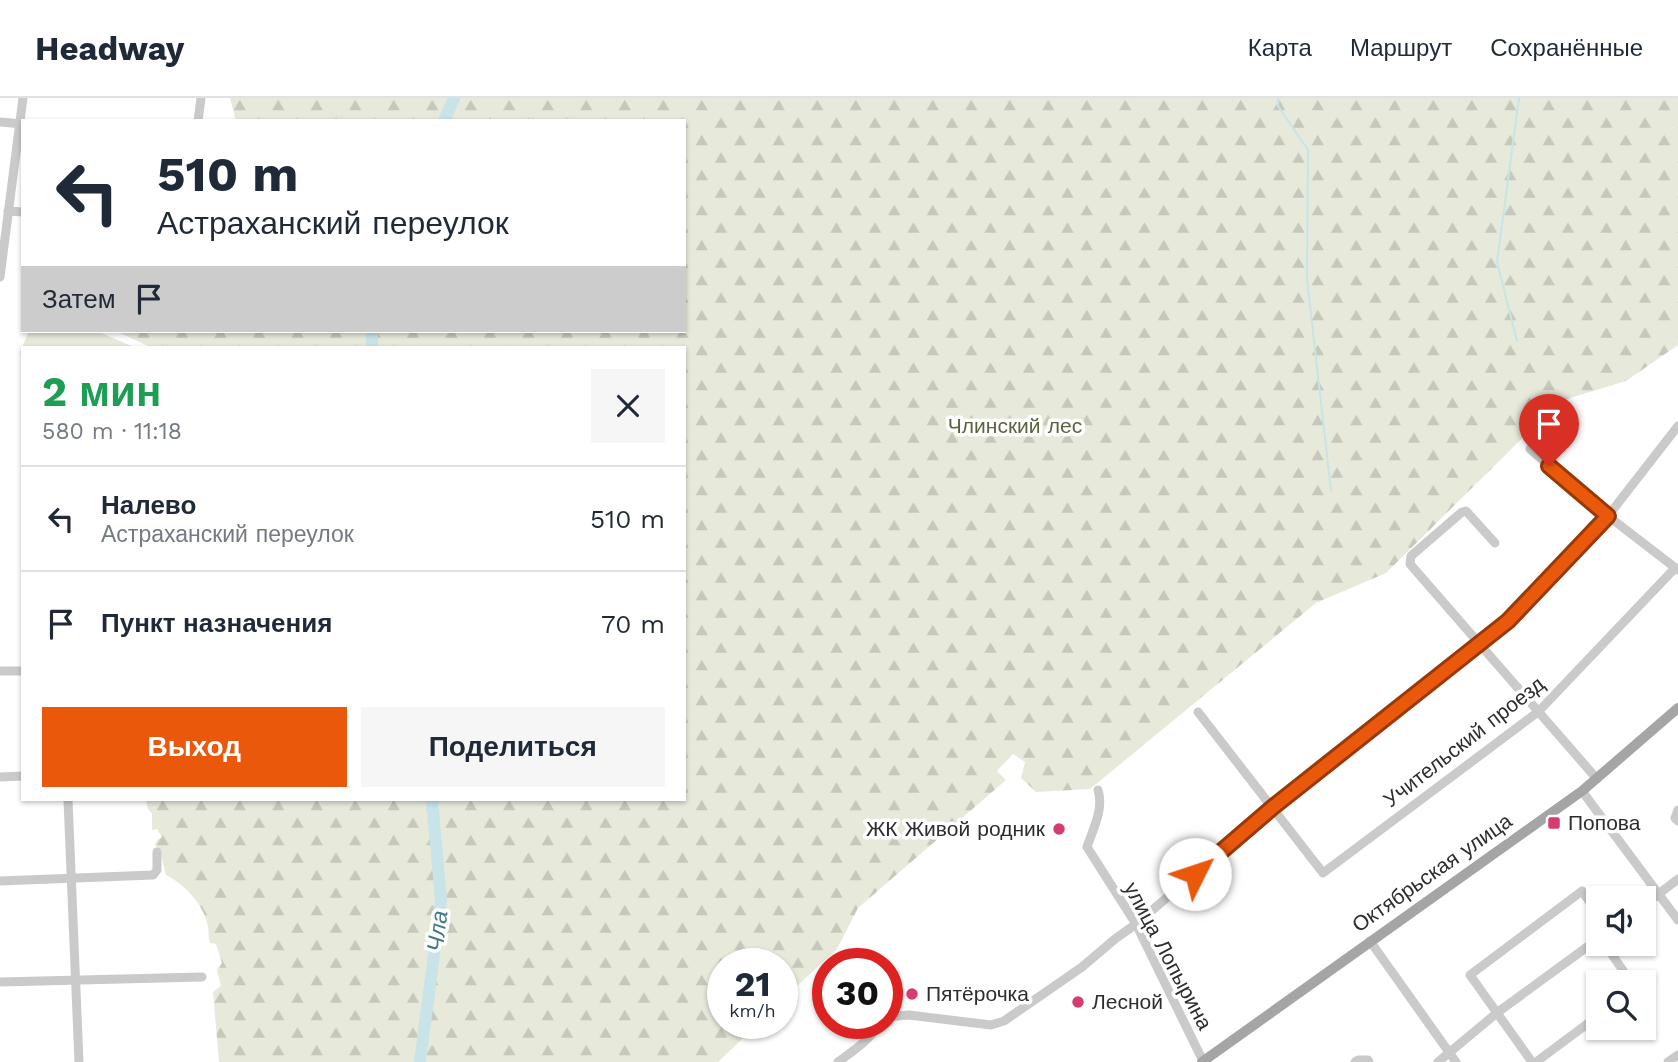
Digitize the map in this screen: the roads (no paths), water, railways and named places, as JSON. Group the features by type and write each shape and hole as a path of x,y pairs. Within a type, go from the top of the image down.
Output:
{"main road":[{"name":"Октябрьская улица","path":"1202,1062 1582,791 1678,708"}],"street":[{"path":"22,119 23,98"},
{"path":"198,119 201,98"},
{"path":"0,122 21,124"},
{"path":"0,277 21,130"},
{"path":"8,211 21,212"},
{"path":"903,1016 991,1025 1003,1021 1082,967 1273,807 1508,621 1608,516 1678,426"},
{"path":"1530,449 1608,516 1676,569"},
{"path":"1495,542 1466,511 1462,512 1411,556 1410,564 1597,779"},
{"name":"Учительский проезд","path":"1273,807 1323,873 1538,712 1676,569"},
{"path":"0,671 21,671"},
{"path":"1198,712 1273,807"},
{"path":"0,777 21,776"},
{"name":"улица Лопырина","path":"1098,790 1101,798 1099,813 1087,847 1136,924 1202,1062"},
{"path":"1582,791 1678,920"},
{"path":"68,801 79,1062"},
{"path":"1678,810 1675,818 1678,821"},
{"path":"0,881 153,875 157,870 158,852"},
{"path":"1656,896 1678,879"},
{"path":"1586,897 1582,891 1470,975 1534,1062 1586,1025"},
{"path":"1370,941 1456,1062"},
{"path":"1438,1062 1498,1012 1586,948"},
{"path":"0,982 202,977"},
{"path":"838,1062 867,1039"},
{"path":"1668,1062 1678,1055"},
{"path":"1355,1062 1369,1062"}],"waterway":[{"name":"Чла","path":"445,119 454,98"},
{"path":"1278,98 1278,106 1308,150 1307,279 1331,491"},
{"path":"1517,341 1497,262 1519,98"},
{"name":"Чла","path":"372,333 372,346"},
{"name":"Чла","path":"420,1062 441,900 432,801"}],"place":[{"name":"Попова","path":"1554,823"},
{"name":"ЖК Живой родник","path":"1059,829"},
{"name":"Пятёрочка","path":"912,994"},
{"name":"Лесной","path":"1078,1002"}],"park label":[{"name":"Члинский лес","path":"1015,426"}]}
